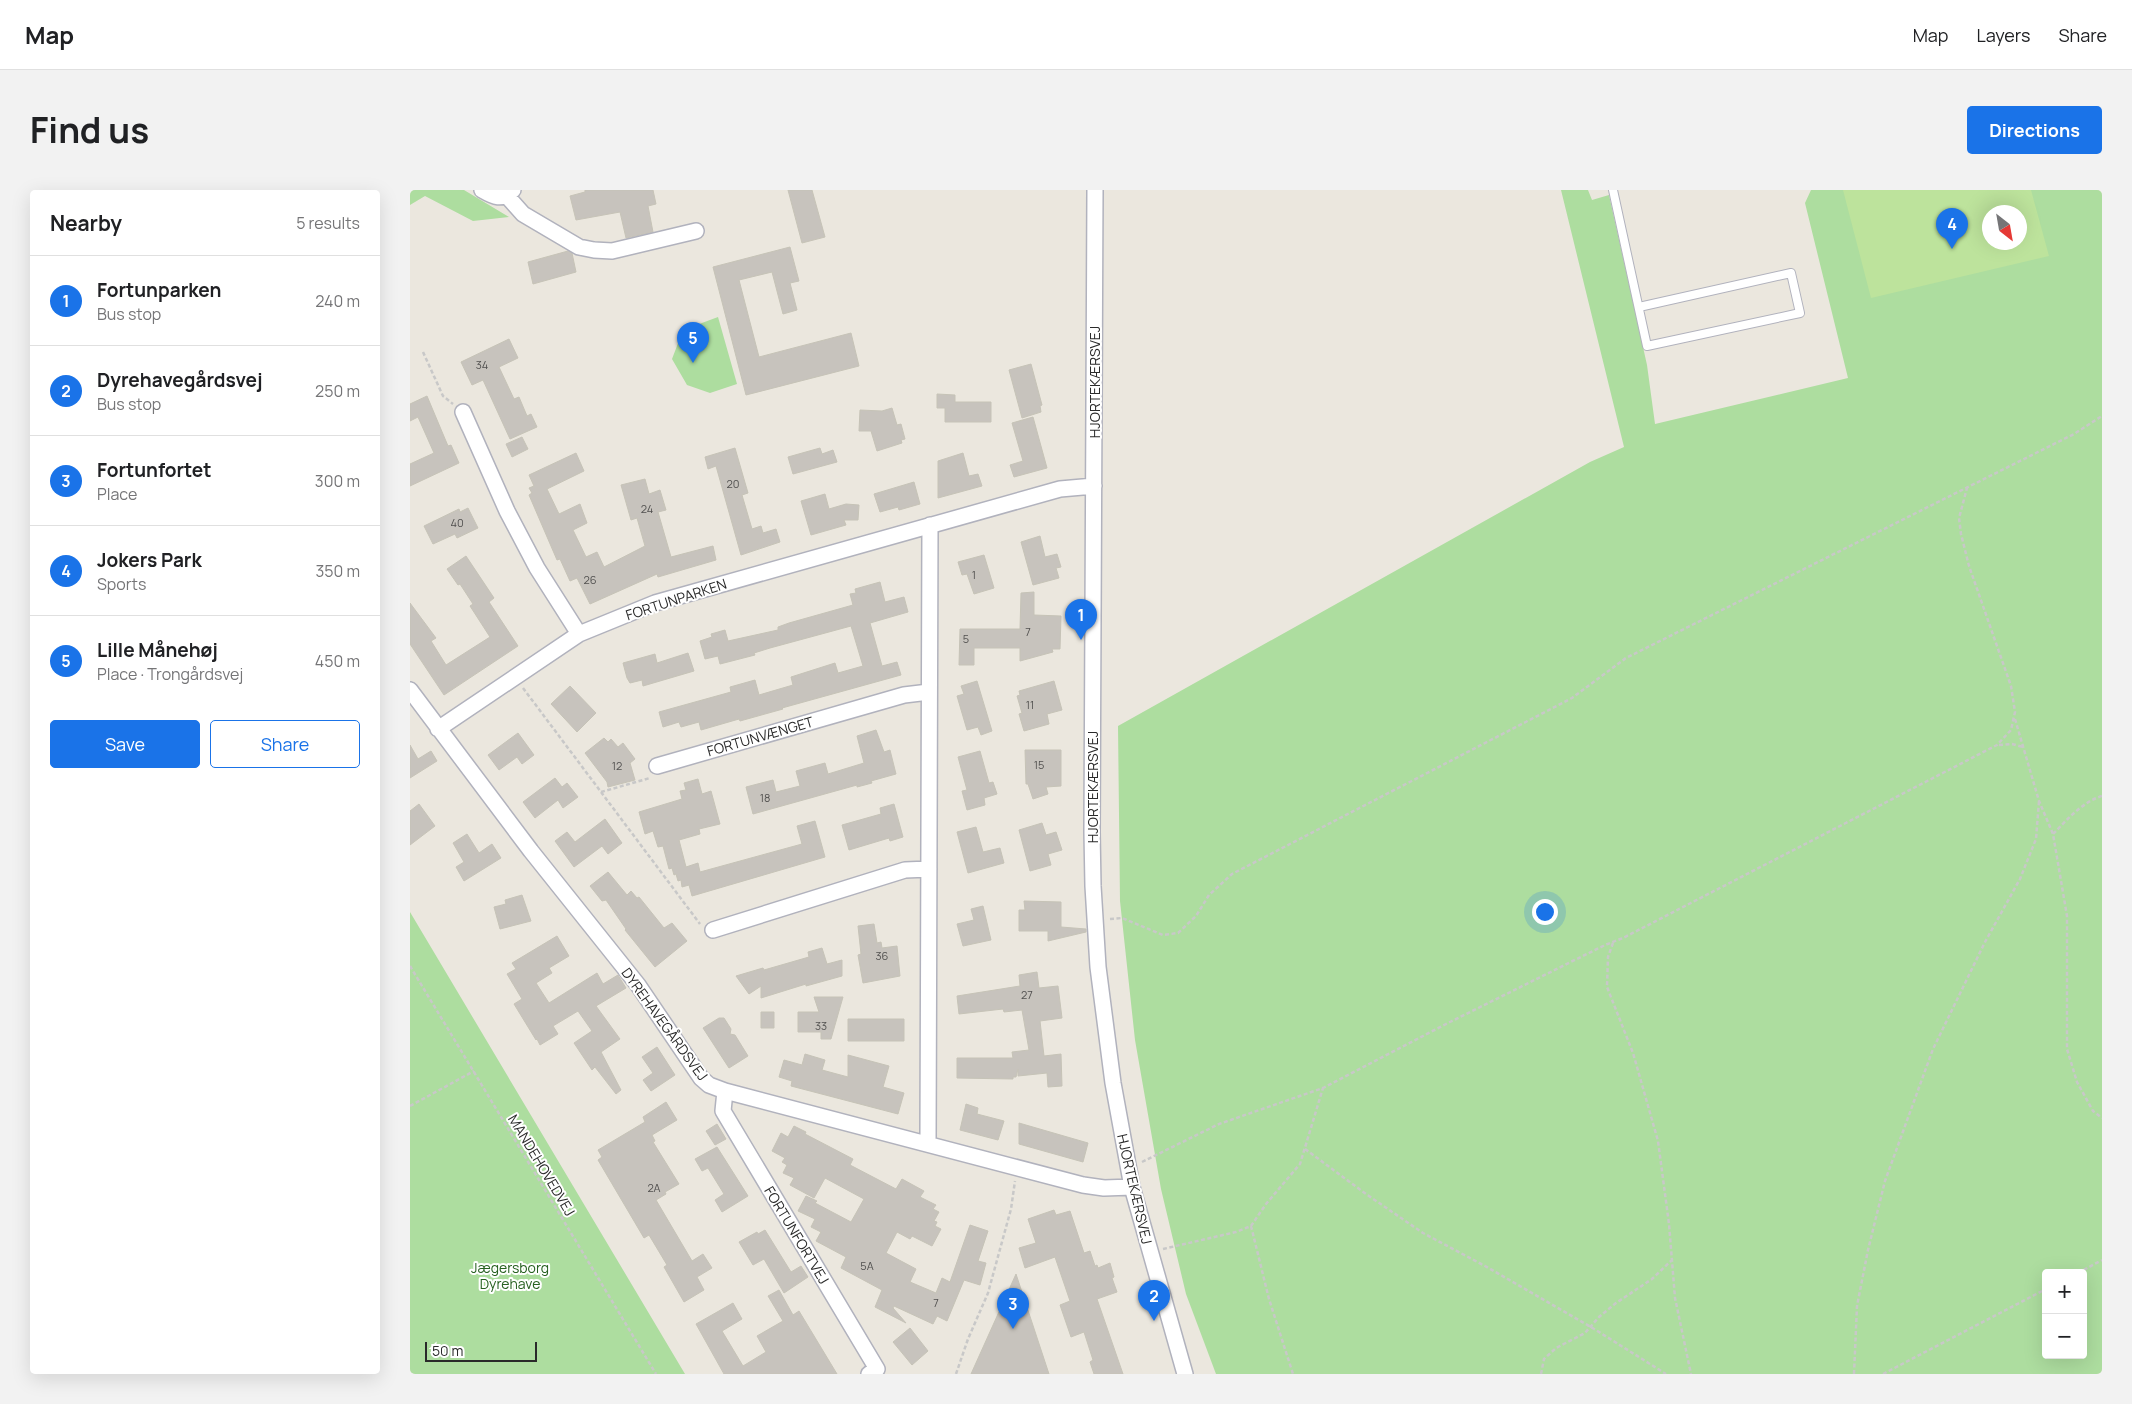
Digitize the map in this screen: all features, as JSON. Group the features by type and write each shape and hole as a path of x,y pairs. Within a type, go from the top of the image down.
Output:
{"street":[{"path":"482,190 494,197 501,198 510,193 524,214 579,247 594,250 612,251 696,231"},
{"name":"HJORTEKÆRSVEJ","path":"1095,190 1092,832 1098,967 1113,1084 1132,1187 1185,1374"},
{"path":"463,412 507,511 536,568 579,634"},
{"name":"FORTUNPARKEN","path":"438,728 579,634 656,603 1060,489 1094,486"},
{"path":"928,1143 930,525"},
{"name":"DYREHAVEGÅRDSVEJ","path":"410,690 531,851 638,985 701,1078 725,1091 1083,1185 1104,1188 1132,1187"},
{"name":"FORTUNVÆNGET","path":"657,766 904,694 929,692"},
{"path":"713,930 905,870 929,869"},
{"name":"FORTUNFORTVEJ","path":"725,1091 723,1112 875,1372"}],"lane":[{"path":"1613,190 1647,346 1800,313 1791,273 1639,306"}],"path":[{"path":"423,352 443,396 463,412"},
{"path":"1096,920 1122,918 1163,935 1178,934 1196,916 1210,895 1232,874 1572,698 1626,658 2074,434 2102,416"},
{"path":"1129,1169 1219,1124 1323,1088 1997,745 2011,730 2015,712 2011,686 1969,566 1961,534 1959,518 1966,488"},
{"path":"514,677 700,924 713,930"},
{"path":"2014,717 2039,802 2053,834 2066,916 2067,1049 2077,1082 2093,1111 2102,1118"},
{"path":"1997,745 2012,744 2023,747"},
{"path":"601,792 656,777 657,766"},
{"path":"2053,834 2074,813 2093,799 2102,796"},
{"path":"1854,1374 1857,1306 1868,1250 1885,1181 1933,1049 1984,942 2020,879 2030,855 2036,839 2039,802"},
{"path":"1613,942 1608,957 1607,987 1633,1053 1658,1141 1675,1298 1691,1374"},
{"name":"MANDEHOVEDVEJ","path":"410,966 656,1374"},
{"path":"410,1106 474,1071"},
{"path":"1150,1252 1236,1232 1251,1226 1266,1204 1300,1164 1323,1088"},
{"path":"1305,1149 1423,1233 1591,1327 1666,1374"},
{"path":"956,1374 988,1293 1011,1210 1017,1167"},
{"path":"1251,1226 1270,1299 1293,1374"},
{"path":"1541,1374 1544,1359 1556,1348 1572,1342 1616,1303 1652,1279 1672,1260"},
{"path":"2085,1269 2102,1260"},
{"path":"1883,1374 2042,1291"}],"green space":[{"path":"410,190 464,190 509,217 473,221 425,196 410,205"},
{"path":"1561,190 1588,190 1592,200 1609,195 1647,365 1655,424 1848,378 1805,203 1811,190 2102,190 2102,1374 1216,1374 1186,1294 1161,1189 1135,1040 1120,901 1118,726 1590,462 1624,447"},
{"path":"1843,190 2031,190 2049,256 1871,298"},
{"path":"718,317 737,384 710,393 687,385 672,359 683,330"},
{"name":"Jægersborg Dyrehave","path":"410,912 685,1374 410,1374"}],"building":[{"path":"585,190 653,190 656,204 648,206 653,232 626,238 620,212 576,220 570,196 585,192"},
{"path":"788,190 812,190 825,237 802,243"},
{"path":"790,247 799,281 790,283 797,310 783,314 772,272 739,280 759,357 851,333 859,366 746,395 713,267"},
{"path":"568,251 572,253 576,272 533,284 528,262"},
{"path":"509,339 518,358 499,367 514,399 519,397 527,416 531,414 537,427 510,439 483,380 472,385 461,362"},
{"path":"1031,364 1042,405 1040,406 1041,412 1022,418 1009,370"},
{"path":"937,394 955,395 955,402 991,402 991,422 945,422 945,408 937,408"},
{"path":"427,396 448,446 451,445 459,463 410,486 410,464 434,453 418,417 410,421 410,404"},
{"path":"892,408 897,425 901,424 905,439 901,440 902,443 877,451 871,431 859,431 860,410 882,411"},
{"path":"1033,417 1047,468 1014,477 1010,465 1023,461 1012,423"},
{"path":"522,437 528,449 512,457 506,444"},
{"path":"735,448 748,493 742,495 752,529 761,526 763,533 776,529 780,542 741,555 716,466 708,469 705,457"},
{"path":"820,448 822,454 833,450 837,462 793,474 788,457"},
{"path":"576,453 584,471 547,489 559,514 580,504 587,523 573,530 586,557 597,552 604,567 645,546 637,518 631,520 621,485 645,479 649,494 660,490 666,510 658,512 671,557 713,546 716,560 658,577 657,574 590,604 577,578 570,581 560,559 557,560 529,495 532,493 529,488 534,486 529,475"},
{"path":"963,453 969,476 978,474 982,486 938,498 938,461"},
{"path":"914,482 920,504 899,510 898,507 880,512 874,494"},
{"path":"825,494 829,509 846,504 859,505 858,520 844,520 846,525 811,535 801,501"},
{"path":"468,508 478,528 457,538 455,534 433,544 424,526 459,509 460,512"},
{"path":"1040,536 1045,557 1057,554 1061,567 1056,568 1059,578 1033,585 1021,542"},
{"path":"984,555 994,588 974,594 967,574 962,575 958,562"},
{"path":"466,556 494,598 489,602 518,646 444,695 410,644 410,603 436,638 431,641 446,665 490,637 470,606 473,604 447,569"},
{"path":"880,582 885,602 904,597 908,612 870,623 882,666 897,662 901,675 740,721 739,719 701,730 699,722 681,727 679,722 663,727 659,712 731,692 730,687 755,680 759,695 793,685 791,677 835,663 838,673 863,666 851,626 720,664 718,656 705,659 700,641 712,637 711,634 725,630 728,641 778,630 778,627 789,623 853,605 850,594 856,593 855,589"},
{"path":"1034,592 1034,615 1061,616 1060,649 1052,649 1053,652 1020,661 1020,648 974,648 974,665 959,665 960,629 1020,629 1021,593"},
{"path":"688,653 694,671 643,686 642,680 630,683 627,678 623,663 655,654 657,663"},
{"path":"977,681 992,731 981,735 978,727 967,730 957,696 964,694 961,686"},
{"path":"1054,681 1062,710 1047,714 1049,724 1024,731 1019,714 1022,713 1017,696 1020,695 1019,691"},
{"path":"570,686 596,713 577,732 551,704"},
{"path":"876,730 884,752 890,750 896,774 871,781 872,783 857,787 857,785 753,814 746,787 773,780 776,792 800,786 796,771 825,763 828,774 864,763 857,736"},
{"path":"518,733 534,755 522,764 517,757 499,770 488,755"},
{"path":"604,738 608,742 611,739 618,747 623,743 635,759 630,763 635,780 608,787 607,782 585,753"},
{"path":"410,745 418,759 431,751 437,761 410,778"},
{"path":"1025,750 1061,750 1061,786 1046,787 1048,794 1033,799 1028,784 1026,784"},
{"path":"980,751 989,783 993,782 997,794 984,798 985,805 967,810 962,791 967,790 958,757"},
{"path":"555,778 562,787 567,783 578,797 563,808 558,800 535,818 523,802"},
{"path":"698,779 702,794 711,791 720,824 699,829 700,834 679,840 686,867 698,863 700,872 802,844 797,826 815,821 825,857 692,896 689,885 682,887 681,880 678,881 672,868 669,869 663,846 658,847 653,831 645,834 639,812 682,799 680,791 686,790 684,783"},
{"path":"419,804 435,826 410,845 410,811"},
{"path":"894,804 903,837 890,841 889,838 849,850 842,825 881,814 880,808"},
{"path":"605,819 622,843 608,854 602,846 574,867 555,841 567,832 575,842"},
{"path":"1042,823 1046,835 1056,832 1062,850 1048,854 1051,865 1030,871 1019,830"},
{"path":"976,827 983,852 1000,848 1004,863 968,873 957,832"},
{"path":"467,834 479,853 492,844 501,858 464,881 456,867 464,862 453,843"},
{"path":"608,872 627,895 631,891 637,898 639,897 664,928 672,923 687,941 655,967 625,930 606,900 602,901 590,886"},
{"path":"522,895 531,921 500,929 494,907 506,904 505,900"},
{"path":"1024,901 1061,902 1061,927 1086,929 1086,932 1048,941 1048,931 1019,931 1019,910 1025,910"},
{"path":"983,906 991,940 963,946 957,924 974,920 971,909"},
{"path":"874,924 877,943 881,942 882,948 897,946 900,976 863,983 858,955 861,954 858,926"},
{"path":"557,936 569,956 549,968 552,973 536,983 549,1003 597,973 603,984 618,975 626,988 596,1006 620,1039 601,1052 621,1090 616,1094 595,1067 592,1070 574,1043 592,1031 578,1011 553,1026 558,1034 540,1045 514,1004 522,999 507,974 516,969 512,963"},
{"path":"822,948 827,964 842,960 842,976 806,986 806,984 761,998 761,986 749,994 736,976 809,957 808,952"},
{"path":"1037,972 1039,988 1058,986 1062,1018 1040,1021 1044,1056 1061,1054 1062,1086 1048,1087 1047,1073 1018,1076 1018,1069 1016,1077 1013,1077 1013,1079 957,1078 957,1058 1013,1058 1012,1052 1029,1050 1022,1010 1004,1012 1003,1009 959,1014 957,996 1020,986 1019,975"},
{"path":"814,997 843,997 831,1039 821,1039 821,1032 798,1032 798,1012 819,1012"},
{"path":"761,1012 774,1012 774,1028 761,1028"},
{"path":"719,1018 724,1018 731,1029 730,1034 735,1035 748,1056 729,1068 703,1028"},
{"path":"848,1019 904,1019 904,1041 848,1041"},
{"path":"657,1047 675,1075 651,1091 643,1080 653,1073 642,1057"},
{"path":"805,1054 825,1060 822,1070 848,1077 848,1055 889,1066 883,1087 904,1093 898,1114 791,1086 792,1081 779,1077 784,1060 802,1065"},
{"path":"666,1102 677,1120 652,1135 655,1141 653,1142 679,1184 656,1200 692,1261 703,1254 712,1268 697,1277 704,1290 684,1302 664,1267 667,1265 649,1235 644,1238 598,1160 602,1157 598,1150 645,1122 643,1117"},
{"path":"966,1104 978,1108 977,1114 1004,1121 998,1140 960,1130"},
{"path":"1019,1123 1088,1143 1083,1162 1019,1144"},
{"path":"717,1124 726,1139 715,1145 706,1131"},
{"path":"794,1126 806,1132 805,1134 853,1159 850,1165 896,1189 902,1179 924,1191 920,1197 936,1205 933,1209 939,1212 934,1221 937,1222 935,1226 941,1229 932,1246 912,1236 910,1239 897,1232 886,1253 916,1269 910,1282 936,1293 942,1278 950,1282 970,1225 988,1231 978,1261 986,1263 980,1285 964,1280 947,1321 937,1316 933,1324 894,1306 893,1308 906,1323 875,1307 882,1290 841,1268 846,1257 816,1241 821,1232 811,1227 815,1219 798,1211 806,1196 817,1201 815,1203 851,1222 864,1199 825,1178 814,1198 790,1185 794,1178 783,1173 787,1165 782,1162 785,1158 772,1151 781,1133 788,1137"},
{"path":"717,1147 748,1196 722,1212 715,1200 724,1194 708,1168 702,1171 695,1159"},
{"path":"1054,1210 1056,1215 1070,1211 1084,1253 1090,1251 1095,1266 1097,1265 1098,1268 1110,1263 1114,1277 1112,1278 1117,1292 1097,1299 1123,1374 1094,1374 1090,1362 1093,1360 1084,1332 1071,1337 1060,1305 1070,1301 1055,1257 1025,1268 1019,1248 1036,1243 1028,1219"},
{"path":"765,1230 791,1272 801,1266 808,1277 784,1293 764,1259 753,1265 739,1242 757,1232 758,1234"},
{"path":"1016,1274 1049,1374 971,1374"},
{"path":"779,1290 793,1315 799,1311 837,1374 724,1374 696,1324 733,1303 742,1319 722,1331 743,1366 766,1352 757,1336 783,1321 768,1296"},
{"path":"910,1328 928,1351 912,1365 893,1342"}],"place":[{"name":"Jokers Park","path":"1952,249"},
{"name":"Lille Månehøj","path":"693,363"},
{"name":"Fortunparken","path":"1081,640"},
{"name":"Dyrehavegårdsvej","path":"1154,1321"},
{"name":"Fortunfortet","path":"1013,1329"}]}
